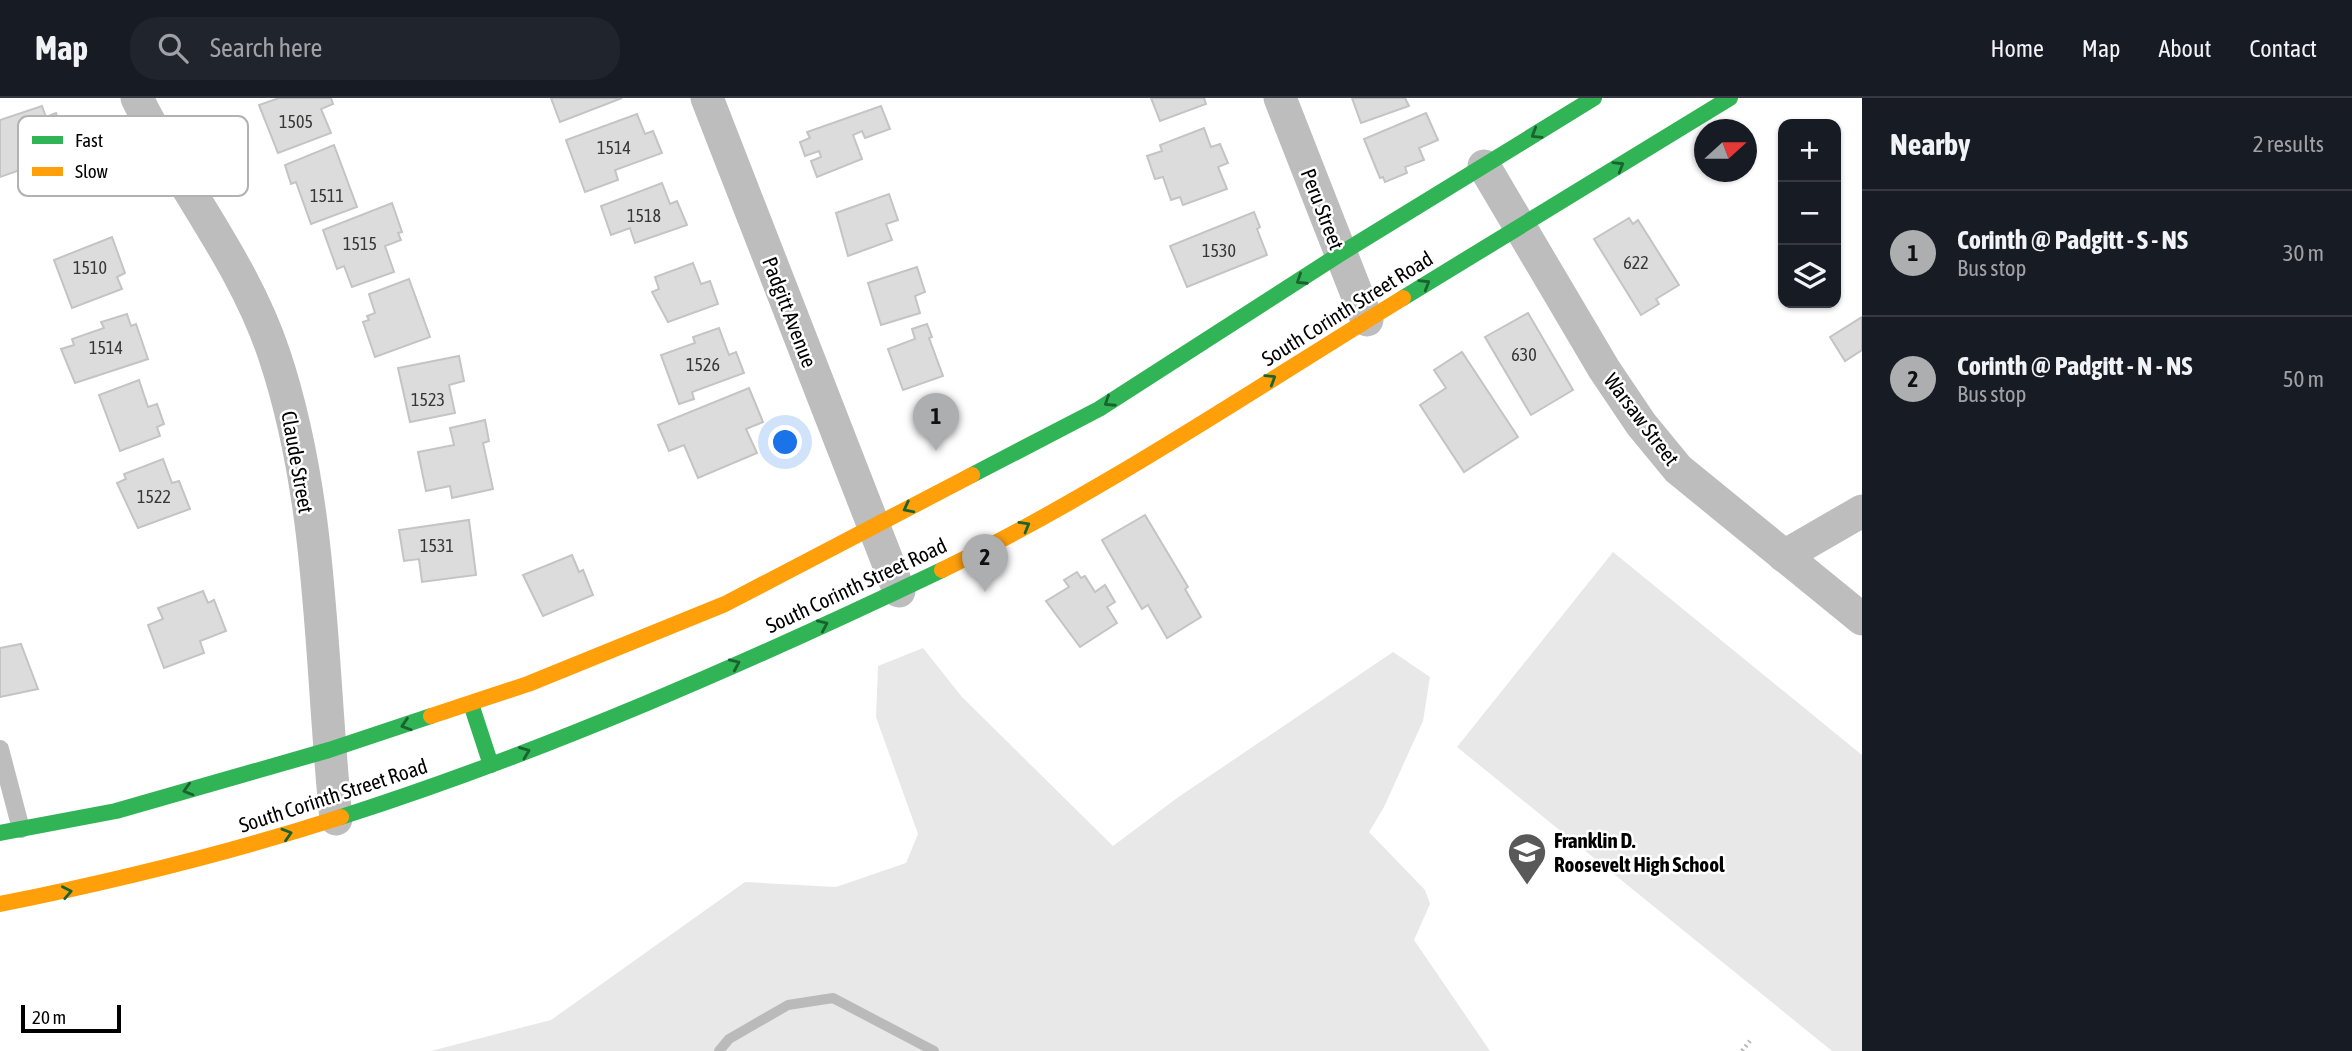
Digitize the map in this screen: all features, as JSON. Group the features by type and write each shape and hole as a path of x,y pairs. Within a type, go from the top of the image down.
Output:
{"main road":[{"name":"South Corinth Street Road","path":"0,833 116,811 328,750 528,684 724,604 1099,409 1340,254 1594,98"},
{"name":"South Corinth Street Road","path":"0,904 72,891 196,860 336,819 491,765 616,717 898,591 1012,533 1142,459 1730,98"},
{"path":"471,704 491,765"}],"street":[{"name":"Claude Street","path":"136,98 146,116"},
{"name":"Padgitt Avenue","path":"707,98 898,591"},
{"name":"Peru Street","path":"1280,98 1367,320"},
{"name":"Warsaw Street","path":"1484,166 1604,369 1641,424 1678,469 1862,620"},
{"name":"Claude Street","path":"193,196 247,289 273,352 298,436 319,595 328,750 336,819"},
{"path":"1784,556 1862,511"}],"lane":[{"path":"0,749 21,829"}],"path":[{"path":"1742,1051 1750,1041"}],"shaded area":[{"path":"1613,552 1862,755 1862,1051 1832,1051 1457,747"},
{"path":"923,648 962,697 1113,846 1177,798 1393,652 1430,677 1423,721 1384,807 1369,832 1425,890 1430,904 1414,940 1490,1051 431,1051 551,1020 745,882 836,887 906,863 918,834 876,717 878,666"}],"building":[{"path":"279,98 331,98 333,104 321,109 331,133 278,153 259,105"},
{"path":"551,98 622,98 560,122"},
{"path":"1151,98 1204,98 1206,104 1160,121"},
{"path":"1352,98 1405,98 1409,106 1361,123"},
{"path":"42,106 46,116 18,116 18,171 0,177 0,120"},
{"path":"881,106 890,129 865,138 862,131 853,135 862,159 817,177 811,161 821,157 819,151 805,156 800,142 810,138 807,132"},
{"path":"1426,113 1438,140 1419,148 1424,160 1405,167 1407,173 1385,182 1383,177 1380,178 1364,139"},
{"path":"637,114 645,134 653,131 662,153 615,170 618,180 585,192 566,140"},
{"path":"1204,128 1211,147 1220,144 1228,163 1218,167 1227,189 1183,205 1180,197 1171,200 1163,177 1155,179 1147,156 1162,151 1160,145"},
{"path":"334,145 357,207 311,224 296,182 291,184 285,165"},
{"path":"662,183 670,204 677,201 687,225 635,243 630,228 611,235 601,206"},
{"path":"889,194 898,220 886,224 892,240 848,256 836,213"},
{"path":"392,203 402,232 398,233 401,240 385,246 394,272 352,287 344,266 337,269 323,230"},
{"path":"1254,212 1267,255 1187,287 1170,246"},
{"path":"1629,218 1633,224 1638,220 1679,285 1656,299 1659,304 1641,315 1594,239"},
{"path":"112,237 125,273 117,277 122,289 72,308 54,260"},
{"path":"693,263 701,284 710,281 718,304 668,322 652,292 659,289 655,277"},
{"path":"917,267 925,292 915,296 920,313 881,325 868,283"},
{"path":"409,279 430,337 375,357 363,322 369,320 367,316 375,313 369,294"},
{"path":"1528,313 1573,390 1531,415 1485,337"},
{"path":"127,314 131,326 136,324 148,359 75,383 61,349 74,345 72,339 104,328 101,322"},
{"path":"1862,317 1862,350 1845,361 1830,337"},
{"path":"927,324 932,337 929,338 943,376 903,390 888,349 915,339 912,329"},
{"path":"719,328 729,355 736,352 744,373 692,392 694,399 679,404 661,355 695,343 693,337"},
{"path":"1462,352 1518,437 1464,472 1420,405 1446,388 1434,370"},
{"path":"459,356 464,381 449,385 455,413 410,422 398,368"},
{"path":"139,380 148,407 157,404 164,424 157,427 160,436 120,451 99,395"},
{"path":"749,388 763,422 746,429 757,453 698,478 684,445 669,451 658,425"},
{"path":"485,420 489,441 483,443 493,489 452,498 450,486 426,491 418,452 454,445 450,428"},
{"path":"163,459 172,483 179,481 190,509 138,528 117,483 126,479 124,474"},
{"path":"1145,515 1188,587 1185,589 1201,617 1167,638 1148,605 1142,609 1102,540"},
{"path":"469,520 476,575 422,582 419,559 404,561 399,530"},
{"path":"572,555 579,572 583,570 593,595 543,616 523,575"},
{"path":"1077,572 1081,578 1085,576 1095,592 1105,585 1115,602 1107,607 1117,623 1080,647 1046,601 1069,587 1064,580"},
{"path":"203,591 208,603 214,600 226,631 200,641 204,653 164,668 148,625 163,619 158,608"},
{"path":"21,644 38,689 0,697 0,648"}],"waterway":[{"path":"719,1051 729,1039 788,1005 833,998 934,1051"}],"traffic: fast":[{"path":"972,475 1099,409 1340,254 1594,98"},
{"path":"1403,298 1730,98"},
{"path":"341,817 494,764 646,704 795,639 942,570"},
{"path":"471,704 491,765"},
{"path":"0,833 116,811 329,750 431,716"}],"traffic: slow":[{"path":"942,570 1002,540 1118,474 1403,298"},
{"path":"431,716 528,684 725,604 972,475"},
{"path":"0,904 172,865 341,817"}],"place":[{"name":"Corinth @ Padgitt - S - NS","path":"936,451"},
{"name":"Corinth @ Padgitt - N - NS","path":"985,592"},
{"name":"Franklin D. Roosevelt High School","path":"1527,886"}]}
